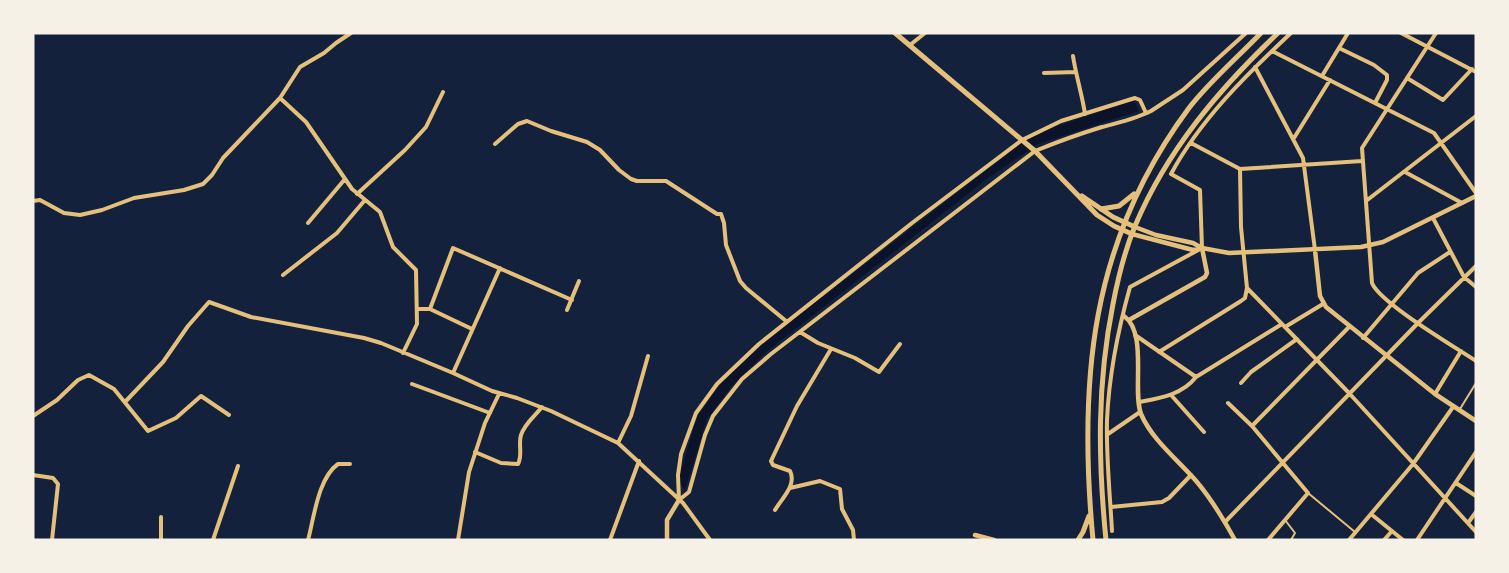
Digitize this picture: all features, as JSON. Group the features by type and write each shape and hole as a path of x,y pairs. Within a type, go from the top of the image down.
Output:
{"main road":[{"path":"895,33 1035,151 1095,213 1132,234"},
{"path":"1093,540 1086,438 1090,363 1103,292 1120,229 1163,146 1189,109 1261,33"},
{"path":"1106,540 1099,459 1102,368 1117,284 1132,234 1157,180 1198,119 1227,83 1278,33"},
{"path":"1101,209 1121,205 1138,191"},
{"path":"1080,195 1135,227"},
{"path":"1078,540 1090,512"}],"street":[{"path":"33,201 40,200 64,213 80,216 134,198 199,186 207,180 223,158 280,98 300,67 351,33"},
{"path":"910,45 925,33"},
{"path":"667,540 667,520 679,500 689,492 705,435 715,412 742,379 1035,151 1146,113 1183,90 1246,33"},
{"path":"1129,320 1205,277 1207,273 1202,248 1200,190 1171,174 1191,143 1222,104 1255,67 1291,33"},
{"path":"1322,76 1348,33"},
{"path":"1401,33 1475,70 1443,100 1407,78"},
{"path":"1436,33 1364,144 1362,161 1369,246 1374,287 1418,323 1476,361"},
{"path":"1339,48 1374,65 1387,75 1387,80 1375,103"},
{"path":"1132,234 1193,250 1202,248 1244,254 1369,246 1383,242 1433,218 1476,194 1442,142 1431,131 1272,51"},
{"path":"1073,56 1085,114"},
{"path":"1255,67 1305,165 1320,296 1323,304 1453,408 1476,420"},
{"path":"1044,73 1076,72"},
{"path":"1293,138 1330,80"},
{"path":"357,194 405,150 426,127 443,92"},
{"path":"280,98 306,122 357,194 380,212 393,247 416,270 418,309 416,327 403,353"},
{"path":"679,500 678,475 681,454 696,413 723,378 786,321 1022,140 1055,123 1135,98 1140,100 1146,113"},
{"path":"1366,201 1476,116"},
{"path":"495,144 515,126 527,121 580,139 598,148 631,179 666,181 721,214 725,226 726,245 740,281 786,321"},
{"path":"1191,143 1240,169 1362,161"},
{"path":"1159,352 1245,298 1247,288 1240,169"},
{"path":"1405,172 1462,203"},
{"path":"308,223 345,179"},
{"path":"283,275 337,233 365,200"},
{"path":"1433,218 1464,277 1476,288"},
{"path":"1135,227 1156,235 1193,243 1202,248"},
{"path":"430,309 453,248 572,300"},
{"path":"1112,531 1107,435 1111,378 1131,286 1197,253 1202,248"},
{"path":"1363,338 1418,273 1450,252"},
{"path":"1225,522 1476,266"},
{"path":"453,373 500,268"},
{"path":"567,310 579,281"},
{"path":"1247,288 1349,393 1476,532"},
{"path":"125,402 163,362 188,326 209,302 250,317 364,338 499,393 542,407 618,443 679,500 710,540"},
{"path":"1139,402 1171,395 1188,387 1196,377 1323,304"},
{"path":"418,309 430,309 472,329"},
{"path":"1124,316 1129,320 1134,334 1139,366 1140,412 1156,437 1206,494 1235,540"},
{"path":"1252,426 1349,327"},
{"path":"800,332 831,350 855,358 879,372 900,344"},
{"path":"1134,334 1196,377"},
{"path":"1241,383 1251,372 1297,339"},
{"path":"775,510 792,483 792,474 786,469 773,465 771,461 797,406 831,350"},
{"path":"1435,394 1461,351"},
{"path":"618,443 631,416 648,356"},
{"path":"33,416 87,375 114,389 149,431 176,418 201,396 229,415"},
{"path":"1459,411 1476,383"},
{"path":"412,384 490,413"},
{"path":"458,540 469,472 499,393"},
{"path":"1171,395 1204,432"},
{"path":"1228,403 1252,426 1308,493 1355,532"},
{"path":"475,452 501,463 518,464 522,432 542,407"},
{"path":"1349,540 1413,464 1453,408"},
{"path":"1107,435 1140,412"},
{"path":"1417,540 1476,452"},
{"path":"610,540 639,461"},
{"path":"308,540 317,500 333,467 338,464 350,464"},
{"path":"213,540 238,466"},
{"path":"33,475 53,478 58,484 53,539"},
{"path":"1110,507 1162,502 1191,475"},
{"path":"789,489 820,481 840,489 842,509 851,527 854,540"},
{"path":"1456,483 1476,496"},
{"path":"1268,540 1308,493"},
{"path":"1468,523 1476,512"},
{"path":"1371,514 1402,540"},
{"path":"161,517 161,540"},
{"path":"1285,520 1295,533 1291,540"},
{"path":"1384,540 1392,531"},
{"path":"974,538 994,540"}],"water":[{"path":"1134,100 1139,111 1038,144 988,178 765,353 731,387 707,419 685,490 678,480 697,417 723,380 772,336 1032,135"}]}
